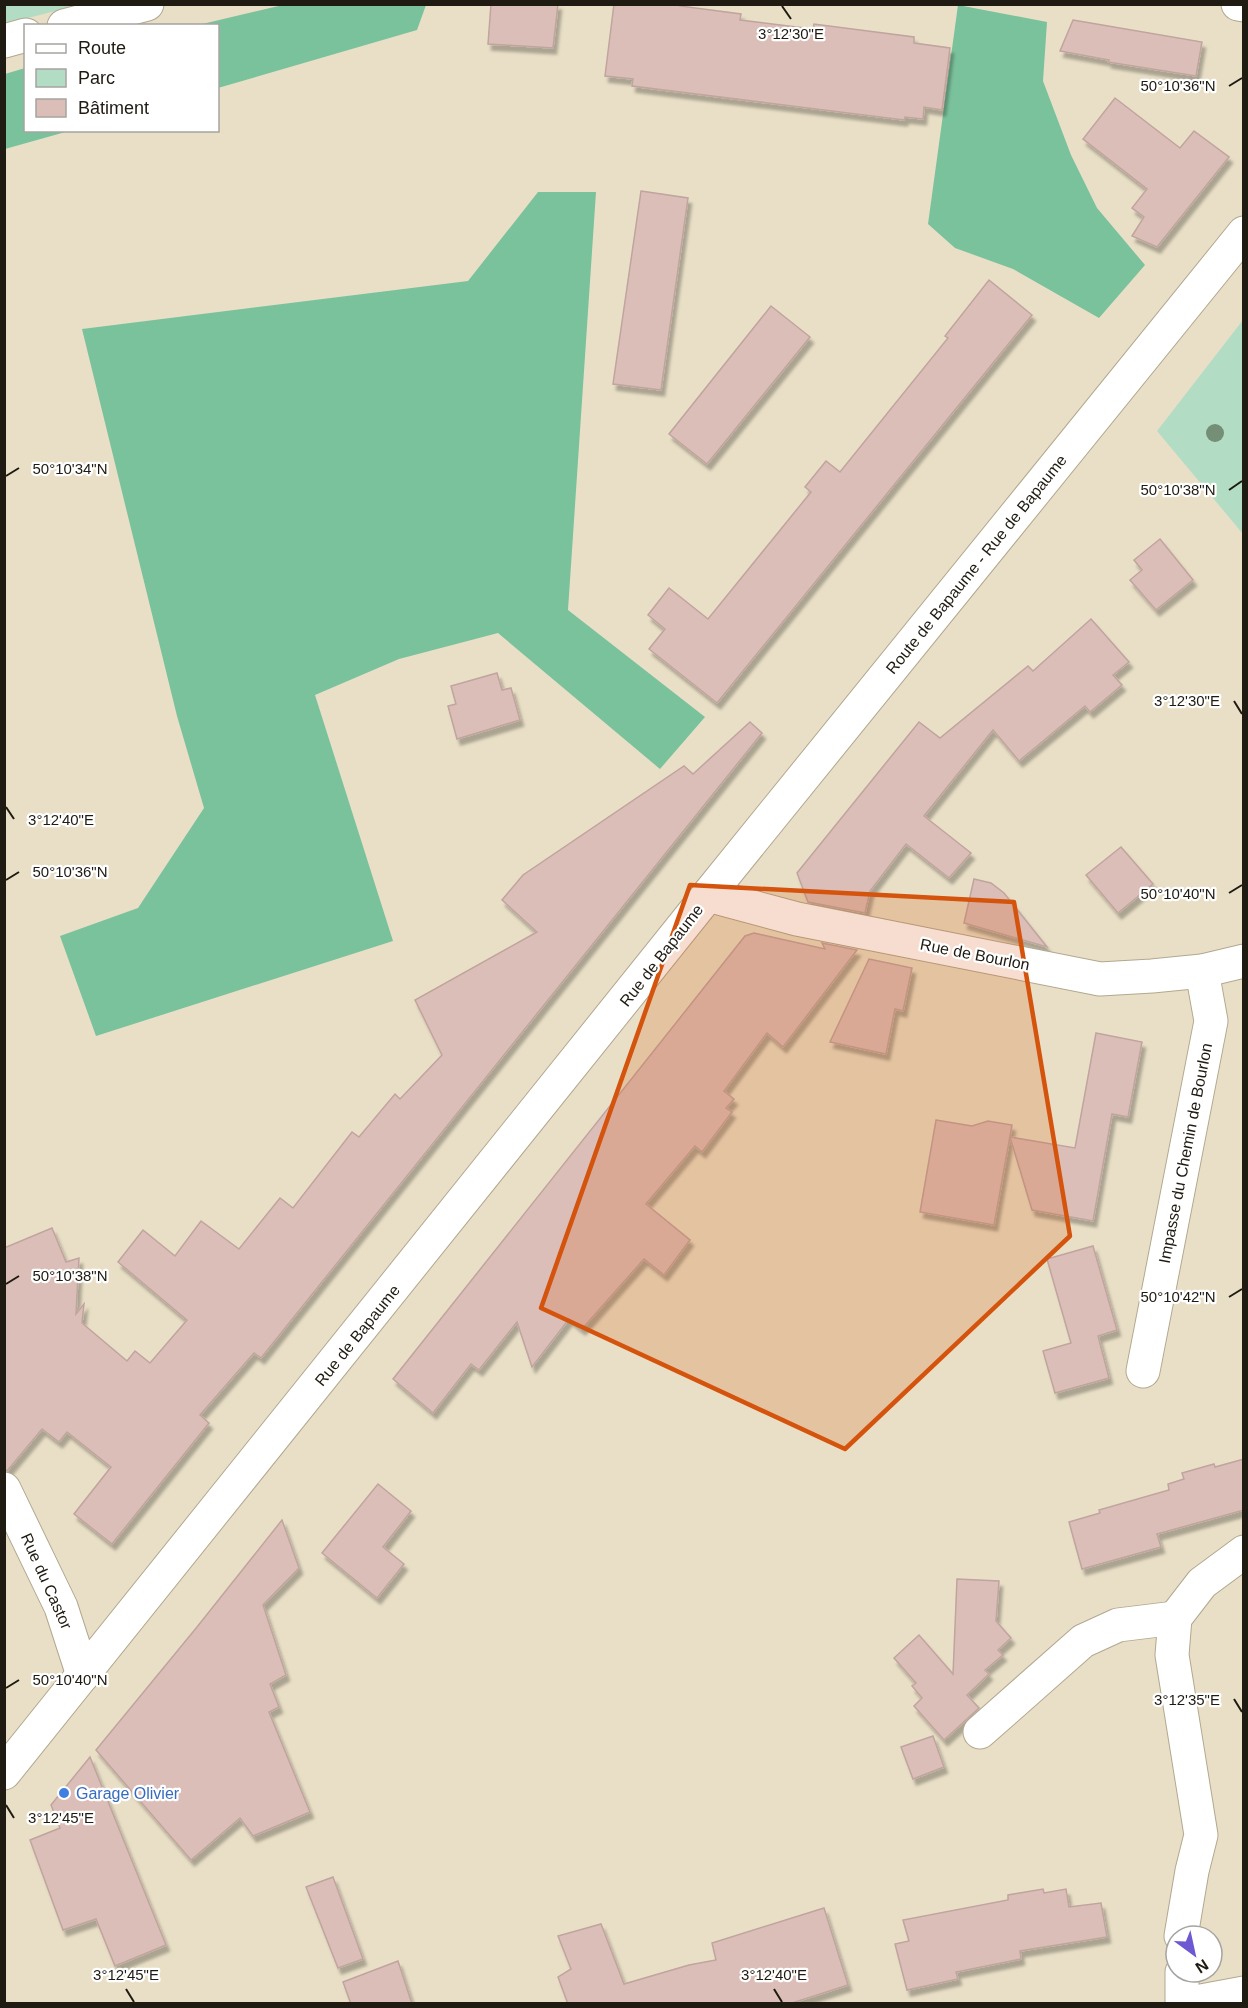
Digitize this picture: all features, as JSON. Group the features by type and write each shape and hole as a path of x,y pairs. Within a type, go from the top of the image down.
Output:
{"street":[{"path":"72,24 147,4"},
{"path":"1238,4 1244,5"},
{"path":"4,41 24,36"},
{"name":"Route de Bapaume - Rue de Bapaume","path":"708,895 1244,233"},
{"name":"Rue de Bourlon","path":"708,895 796,920 1100,979 1202,971 1244,961"},
{"name":"Rue de Bapaume","path":"4,1773 708,895"},
{"name":"Impasse du Chemin de Bourlon","path":"1143,1371 1211,1021 1202,971"},
{"name":"Rue du Castor","path":"4,1490 61,1607 83,1675"},
{"path":"1183,1924 1192,1870 1201,1835 1172,1655 1175,1618 1202,1583 1244,1551"},
{"path":"980,1732 1083,1641 1118,1625 1175,1618"},
{"path":"1183,1984 1184,2004 1244,1993"}],"highlighted area":[{"path":"690,885 1014,902 1070,1236 845,1449 541,1308"}],"green space":[{"path":"283,4 426,5 417,30 219,88 219,24 202,24"},
{"path":"5,5 78,5 5,24"},
{"path":"958,5 1047,22 1043,81 1071,155 1097,208 1145,265 1099,318 1013,269 955,248 928,224"},
{"path":"24,68 24,132 65,132 5,149 5,74"},
{"path":"538,192 596,192 568,610 705,717 660,769 498,633 399,659 315,695 393,941 96,1036 60,936 138,908 204,808 177,716 82,329 468,281"},
{"path":"1243,320 1243,534 1157,431"}],"building":[{"path":"491,4 558,4 553,48 488,44"},
{"path":"614,4 681,4 680,6 741,14 740,20 813,29 814,24 914,37 914,43 950,48 942,110 924,107 923,119 905,117 904,120 632,86 633,79 605,76"},
{"path":"1073,20 1202,42 1196,76 1108,62 1109,60 1060,51"},
{"path":"1115,98 1180,148 1194,131 1229,157 1157,247 1132,236 1144,217 1132,208 1147,189 1083,139"},
{"path":"641,191 688,198 661,390 613,384"},
{"path":"989,280 1032,315 717,703 649,649 665,629 648,615 669,588 708,619 811,492 805,487 826,461 840,472 948,338 945,336"},
{"path":"771,306 810,337 707,464 669,434"},
{"path":"1160,539 1193,580 1156,610 1130,580 1142,570 1134,560"},
{"path":"1091,619 1129,662 1113,675 1122,685 1090,712 1085,706 1019,761 993,730 924,816 971,853 949,878 906,844 870,891 865,913 808,902 797,873 919,722 940,738 1028,666 1033,671"},
{"path":"497,673 502,690 511,688 520,720 457,739 448,706 456,704 451,686"},
{"path":"750,722 762,733 261,1358 254,1353 200,1415 209,1423 112,1544 74,1514 111,1467 67,1432 59,1442 42,1429 7,1471 4,1470 4,1248 52,1228 66,1262 79,1258 76,1314 84,1304 82,1323 127,1361 135,1351 150,1363 187,1320 118,1262 143,1230 175,1256 201,1221 239,1249 280,1198 293,1208 352,1132 359,1137 395,1094 400,1099 442,1055 415,1000 537,932 502,900 523,875 684,766 693,774"},
{"path":"1121,847 1153,884 1118,913 1086,875"},
{"path":"974,879 991,883 1004,893 1047,947 964,923"},
{"path":"754,933 825,949 822,943 857,950 783,1047 767,1033 724,1091 734,1099 726,1108 732,1112 702,1152 695,1146 646,1204 690,1240 664,1275 644,1259 582,1329 569,1319 532,1367 517,1322 479,1370 471,1364 433,1413 393,1379 745,936"},
{"path":"869,959 912,968 903,1011 895,1009 886,1054 830,1042"},
{"path":"1096,1033 1142,1042 1128,1117 1112,1114 1093,1221 1032,1210 1010,1137 1075,1148"},
{"path":"936,1120 972,1126 988,1121 1012,1125 994,1225 920,1212"},
{"path":"1093,1246 1117,1330 1098,1336 1109,1378 1055,1393 1043,1351 1071,1343 1047,1259"},
{"path":"1244,1459 1244,1510 1157,1534 1161,1547 1082,1569 1069,1522 1100,1513 1099,1510 1169,1490 1168,1484 1184,1479 1182,1473"},
{"path":"378,1484 411,1511 383,1547 404,1564 377,1598 322,1553"},
{"path":"282,1520 299,1568 263,1605 286,1675 270,1684 279,1707 269,1712 310,1812 253,1836 240,1818 191,1860 96,1750"},
{"path":"957,1579 999,1581 996,1621 1011,1638 998,1650 1003,1655 985,1670 989,1674 967,1695 979,1708 944,1740 914,1706 922,1698 912,1686 916,1683 894,1658 919,1635 953,1674"},
{"path":"933,1736 944,1767 913,1779 901,1747"},
{"path":"90,1757 166,1945 115,1966 96,1919 63,1930 30,1840 60,1828 51,1805"},
{"path":"333,1877 363,1959 338,1968 306,1887"},
{"path":"1043,1889 1044,1893 1066,1889 1069,1907 1101,1903 1107,1937 1020,1951 1021,1959 956,1972 958,1979 907,1990 895,1944 909,1941 903,1920 1008,1900 1008,1895"},
{"path":"824,1908 848,1985 789,2004 568,2004 558,1977 571,1969 558,1936 601,1924 624,1984 689,1965 716,1960 712,1943"},
{"path":"398,1961 412,2004 351,2004 343,1982"}],"place":[{"name":"Garage Olivier","path":"64,1793"}]}
